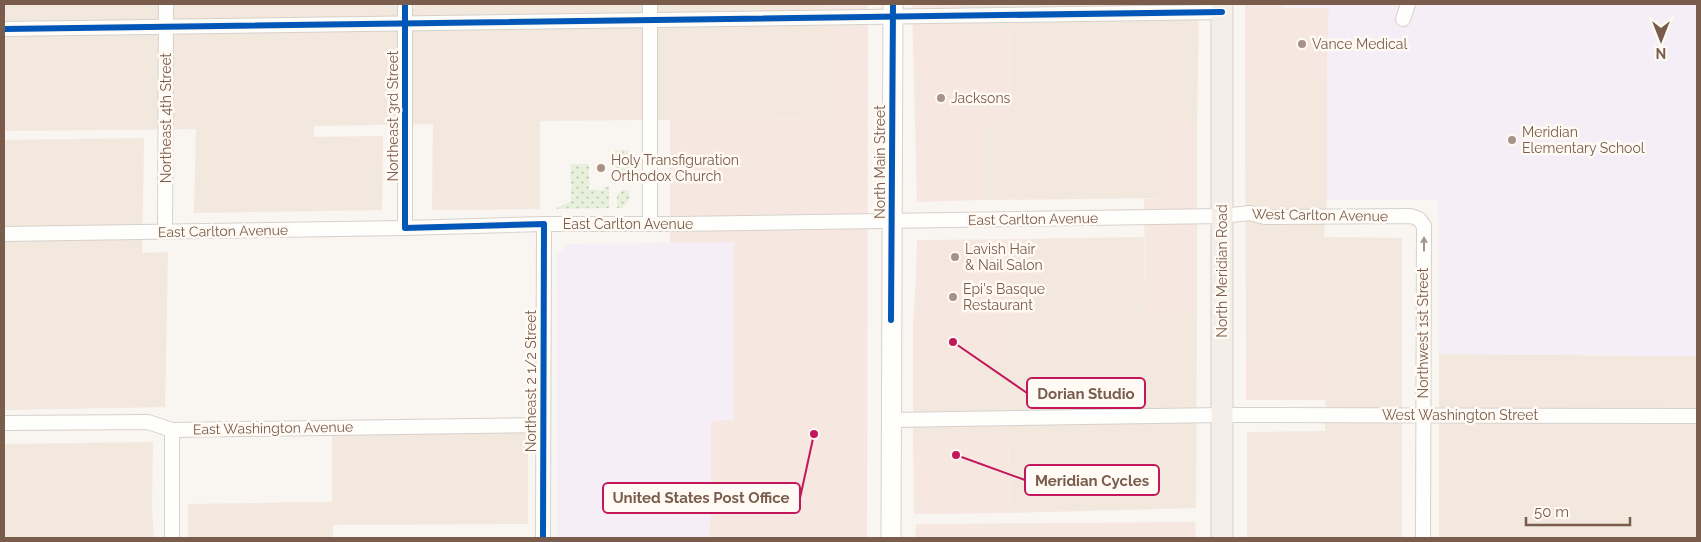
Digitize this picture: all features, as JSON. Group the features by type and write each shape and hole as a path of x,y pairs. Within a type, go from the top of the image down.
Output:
{"main road":[{"name":"North Meridian Road","path":"1222,8 1222,538"}],"street":[{"name":"Northeast 4th Street","path":"165,232 166,4"},
{"name":"Northeast 3rd Street","path":"405,4 405,228"},
{"path":"650,4 650,224"},
{"path":"1403,20 1408,4"},
{"path":"4,29 650,20 893,10 1222,8"},
{"name":"North Main Street","path":"891,538 893,10"},
{"name":"West Carlton Avenue","path":"1222,216 1250,213 1265,217 1411,216 1419,219"},
{"name":"East Carlton Avenue","path":"4,234 544,224 1222,216"},
{"name":"Northwest 1st Street","path":"1419,219 1424,226 1423,538"},
{"name":"Northeast 2 1/2 Street","path":"543,538 544,224"},
{"path":"892,420 1222,415"},
{"name":"West Washington Street","path":"1222,415 1697,416"},
{"name":"East Washington Avenue","path":"4,423 148,422 172,430 543,425"},
{"path":"172,430 172,538"}],"shaded area":[{"path":"4,4 826,4 826,118 540,121 540,209 432,210 433,124 314,126 314,137 383,136 382,210 194,213 196,129 4,131"},
{"path":"826,4 868,4 867,538 710,538 711,420 733,420 670,243 670,119 826,118"},
{"path":"912,4 959,4 960,29 1011,28 1010,125 983,126 983,200 917,202"},
{"path":"959,4 1199,4 1197,122 1163,122 1162,198 983,200 983,126 1010,125 1011,29 959,29"},
{"path":"1245,4 1283,4 1284,8 1329,8 1327,80 1245,80"},
{"name":"Meridian Elementary School","path":"1283,4 1697,4 1697,356 1439,354 1438,200 1327,200 1329,8 1283,8"},
{"path":"1245,80 1327,80 1327,200 1324,237 1402,238 1402,538 1247,538 1247,432 1325,431 1326,355 1246,355"},
{"path":"1163,122 1197,122 1197,312 1145,312 1144,199 1162,198"},
{"path":"144,138 142,253 168,252 165,407 4,410 4,140"},
{"path":"1144,237 1145,312 1197,312 1196,508 1010,513 1008,433 913,435 913,363 1011,363 1011,324 1029,323 1029,239"},
{"path":"1029,239 1029,324 1011,324 1011,363 913,363 917,240"},
{"path":"734,242 734,420 711,421 710,538 557,538 557,255 568,244"},
{"path":"1439,354 1697,356 1697,538 1439,538"},
{"path":"1246,355 1326,355 1326,400 1246,400"},
{"path":"528,433 528,524 333,525 333,538 188,538 188,504 332,502 332,434"},
{"path":"1008,433 1010,513 914,514 913,435"},
{"path":"153,442 152,505 154,538 4,538 4,444"},
{"path":"1195,522 1196,538 915,538 916,524"}],"green space":[{"path":"615,150 629,150 629,171 615,171"},
{"path":"571,164 589,164 589,190 604,190 604,187 609,187 609,208 555,209 571,201"},
{"path":"622,190 629,190 629,200 622,208 617,208 617,195"}],"cycle path":[{"path":"405,4 405,228 544,224 543,538"},
{"path":"891,320 893,4"},
{"path":"4,29 1222,12"}],"place":[{"name":"Vance Medical","path":"1302,44"},
{"name":"Jacksons","path":"941,98"},
{"name":"Meridian Elementary School","path":"1512,140"},
{"name":"Holy Transfiguration Orthodox Church","path":"601,168"},
{"name":"Lavish Hair & Nail Salon","path":"955,257"},
{"name":"Epi's Basque Restaurant","path":"953,297"},
{"name":"Dorian Studio","path":"953,342"},
{"name":"United States Post Office","path":"814,434"},
{"name":"Meridian Cycles","path":"956,455"}]}
